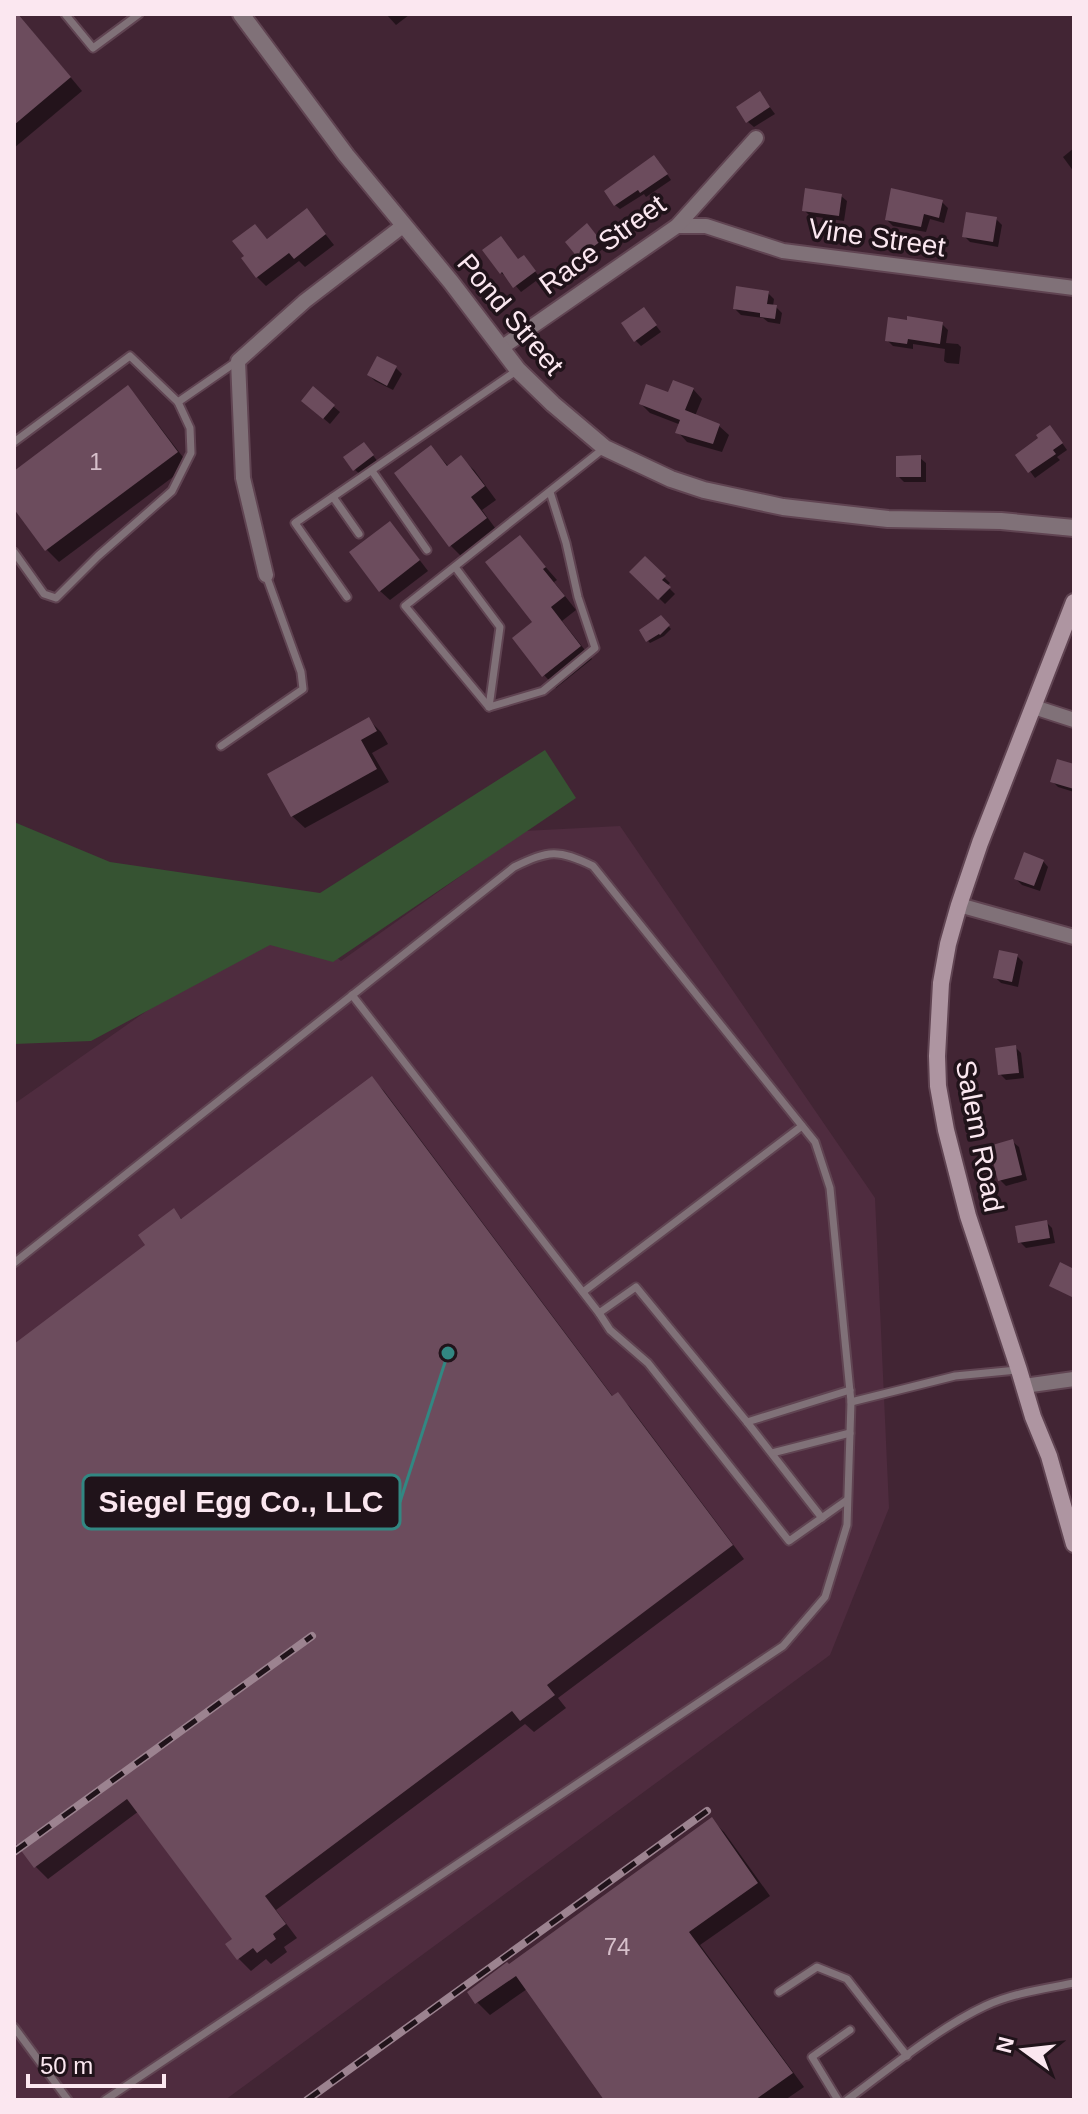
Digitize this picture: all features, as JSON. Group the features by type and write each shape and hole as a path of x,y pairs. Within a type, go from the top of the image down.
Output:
{"main road":[{"name":"Salem Road","path":"1074,602 959,905 948,944 938,1019 938,1086 968,1216 1033,1417 1049,1456 1074,1544"}],"street":[{"name":"Pond Street","path":"241,14 346,155 518,370 605,448 682,483 783,507 888,519 1001,521 1074,528"},
{"name":"Race Street","path":"501,348 677,226 756,138"},
{"path":"266,575 243,478 238,361 305,301 404,225"},
{"name":"Vine Street","path":"677,226 706,226 783,251 1074,288"},
{"path":"1034,707 1074,720"},
{"path":"959,905 1074,937"},
{"path":"1021,1378 1074,1379"}],"lane":[{"path":"65,14 93,48 139,14"},
{"path":"14,442 130,356 178,402 190,428 191,453 172,491 56,598 44,594 14,552"},
{"path":"178,402 238,361"},
{"path":"347,597 295,523 518,370"},
{"path":"489,707 405,606 605,448"},
{"path":"372,471 427,550"},
{"path":"489,707 543,691 595,648 550,492"},
{"path":"333,497 359,534"},
{"path":"455,567 500,627 489,707"},
{"path":"221,746 303,689 301,672 266,575"},
{"path":"14,1263 514,867 556,852 593,866 815,1142 830,1188 851,1402 847,1525 825,1597 783,1646 105,2100"},
{"path":"352,995 610,1330 648,1363 789,1541 847,1500"},
{"path":"583,1292 802,1126"},
{"path":"599,1313 636,1287 822,1518"},
{"path":"851,1402 955,1376 1021,1378"},
{"path":"747,1422 850,1390"},
{"path":"772,1453 850,1433"},
{"path":"779,1992 817,1967 847,1979 907,2056"},
{"path":"847,2100 948,2027 984,2006 1020,1993 1074,1983"},
{"path":"14,2027 68,2100"},
{"path":"838,2100 812,2057 850,2030"}],"shaded area":[{"path":"620,826 875,1198 889,1508 830,1655 225,2100 14,2100 14,1104 285,914 341,961 524,831"}],"green space":[{"path":"545,750 576,798 333,962 270,945 91,1041 14,1044 14,822 110,862 320,893"}],"building":[{"path":"14,14 18,14 71,77 14,125"},
{"path":"760,91 770,107 746,123 736,107"},
{"path":"654,155 668,174 614,206 604,191"},
{"path":"805,188 842,194 839,216 802,211"},
{"path":"891,188 943,200 939,218 924,214 921,227 885,220"},
{"path":"307,208 326,234 294,259 289,253 256,278 232,241 255,224 267,239"},
{"path":"966,212 997,217 993,242 962,237"},
{"path":"587,223 601,241 578,258 565,242"},
{"path":"501,236 518,259 524,255 536,271 513,288 482,250"},
{"path":"736,286 769,291 767,304 777,305 775,319 733,309"},
{"path":"644,307 657,325 634,342 621,323"},
{"path":"907,316 943,322 940,344 908,339 907,344 885,341 888,317 907,320"},
{"path":"377,356 397,366 387,386 367,375"},
{"path":"673,380 694,388 685,410 720,424 713,444 675,433 680,420 639,404 646,384 668,392"},
{"path":"128,385 178,452 45,551 14,509 14,471"},
{"path":"313,386 335,405 323,419 301,401"},
{"path":"1050,425 1063,443 1053,450 1056,454 1028,473 1015,455"},
{"path":"364,442 374,455 353,471 343,457"},
{"path":"431,445 447,466 461,455 485,486 471,497 487,518 449,547 394,473"},
{"path":"921,455 921,477 896,477 896,456"},
{"path":"390,521 420,560 379,592 349,552"},
{"path":"520,535 565,596 551,607 581,646 542,677 512,638 532,622 485,562"},
{"path":"645,556 666,576 662,580 671,587 658,600 629,572"},
{"path":"661,615 670,625 646,642 639,630"},
{"path":"369,717 377,731 361,740 377,769 291,817 267,774"},
{"path":"1057,759 1074,764 1074,789 1050,782"},
{"path":"1024,852 1044,860 1034,886 1014,879"},
{"path":"999,950 1018,954 1012,982 993,978"},
{"path":"1016,1045 1019,1073 998,1075 995,1048"},
{"path":"372,1076 612,1396 618,1392 733,1545 547,1685 555,1695 520,1721 512,1711 265,1896 286,1924 273,1934 276,1939 257,1953 253,1948 237,1960 225,1944 232,1939 127,1799 34,1868 14,1841 14,1344 145,1245 138,1235 174,1208 181,1219"},
{"path":"1013,1139 1022,1175 998,1181 989,1146"},
{"path":"1047,1220 1050,1238 1018,1243 1015,1226"},
{"path":"1060,1262 1074,1269 1074,1298 1049,1286"},
{"path":"712,1817 758,1883 689,1932 793,2073 755,2100 604,2100 516,1976 475,2004 467,1992"}],"railway":[{"path":"14,1852 312,1636"},
{"path":"307,2100 707,1811"}],"place":[{"name":"Siegel Egg Co., LLC","path":"448,1353"}]}
